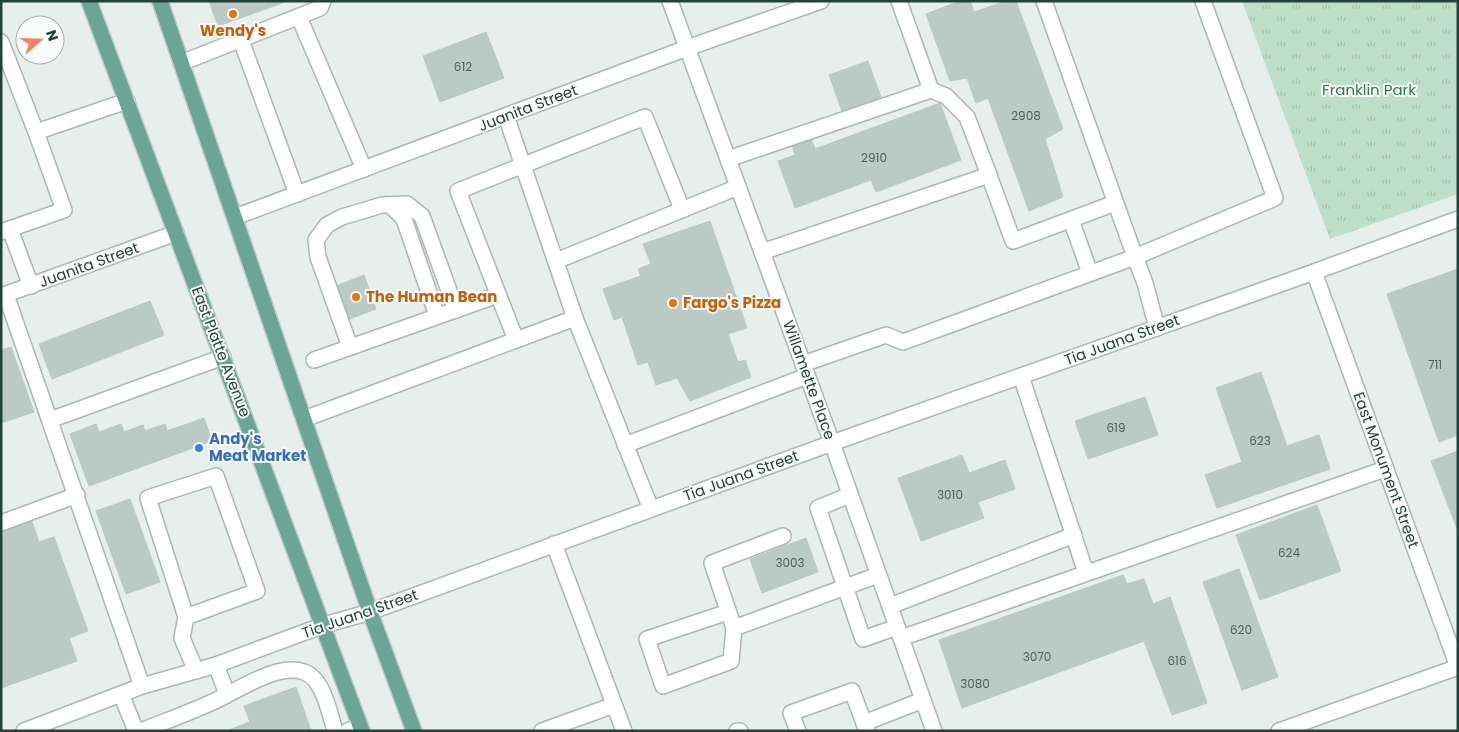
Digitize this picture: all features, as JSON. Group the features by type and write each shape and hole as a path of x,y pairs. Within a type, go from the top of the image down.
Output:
{"main road":[{"name":"East Platte Avenue","path":"89,1 324,625 357,729"},
{"path":"160,1 370,612 414,731"}],"street":[{"path":"182,63 320,8 323,1"},
{"name":"Willamette Place","path":"670,1 832,443 934,731"},
{"name":"Juanita Street","path":"235,217 687,48 821,1"},
{"path":"899,1 931,90"},
{"path":"1044,1 1145,283 1157,328"},
{"path":"625,445 886,335 904,342 1135,257 1275,198 1203,1"},
{"path":"299,17 364,170"},
{"path":"241,40 297,194"},
{"path":"1,42 64,210 6,230 31,286"},
{"path":"728,159 931,90 946,96 967,117 1013,241 1115,203"},
{"path":"36,132 127,101"},
{"path":"506,116 576,318 651,509"},
{"path":"516,340 458,191 645,117 682,209"},
{"path":"762,252 989,175"},
{"path":"556,261 738,187"},
{"path":"390,204 404,219 437,316"},
{"path":"350,347 318,257 316,240 327,226 342,217 382,205 408,204 422,216 456,310"},
{"name":"Tia Juana Street","path":"24,731 142,686 216,665 324,625 370,612 832,443 1458,219"},
{"path":"1071,220 1090,273"},
{"name":"Juanita Street","path":"4,296 176,233"},
{"name":"East Monument Street","path":"1314,272 1458,667"},
{"path":"314,360 498,295"},
{"path":"4,296 77,495 142,686"},
{"path":"304,420 576,318"},
{"path":"50,420 223,357"},
{"path":"1021,376 1086,573"},
{"path":"850,495 818,508 863,640 899,632 1086,573 1385,469"},
{"path":"186,617 257,591 216,476 148,498 186,617 182,638 196,671"},
{"path":"1,523 77,495"},
{"path":"890,606 1074,535"},
{"path":"728,612 647,639 663,686 731,661 734,628 712,563 783,536"},
{"path":"554,544 624,731"},
{"path":"734,628 878,575"},
{"path":"216,665 226,694"},
{"path":"1279,731 1458,667"},
{"path":"141,731 210,704 226,694 271,674 290,670 306,672 320,685 335,731"},
{"path":"798,731 791,713 852,691 866,727 923,700"},
{"path":"121,694 136,731"},
{"path":"542,731 614,704"}],"green space":[{"name":"Franklin Park","path":"1242,1 1458,1 1458,194 1330,239"}],"building":[{"name":"Wendy's","path":"209,1 288,1 218,26"},
{"path":"960,1 970,1 974,12 1007,1 1016,1 1063,129 1045,139 1063,197 1029,211 988,98 976,103 967,78 950,81 926,14"},
{"path":"486,32 504,78 440,102 423,56"},
{"path":"868,61 881,97 842,111 829,75"},
{"path":"940,103 961,160 876,192 871,180 795,208 778,161 795,155 792,145 811,138 815,149"},
{"name":"Fargo's Pizza","path":"710,221 747,328 728,334 738,362 745,360 751,377 690,401 677,378 656,385 648,362 638,365 622,317 614,320 603,289 641,276 638,269 651,264 643,244"},
{"path":"1458,269 1458,435 1439,442 1387,294"},
{"name":"The Human Bean","path":"364,275 376,309 347,320 336,286"},
{"path":"150,301 164,335 52,379 39,344"},
{"path":"11,347 34,412 1,423 1,350"},
{"path":"1261,372 1287,446 1319,435 1330,469 1217,508 1205,475 1242,462 1216,388"},
{"path":"1145,397 1158,435 1088,459 1075,421"},
{"path":"204,418 212,441 89,486 70,434 96,424 99,432 121,424 124,432 143,425 145,431 165,424 167,431"},
{"path":"1458,451 1458,531 1431,461"},
{"path":"962,455 969,473 1005,460 1015,489 978,502 984,518 921,541 898,478"},
{"path":"130,499 160,582 126,594 96,511"},
{"path":"1317,505 1341,571 1260,600 1236,535"},
{"path":"30,516 39,542 54,537 88,631 69,638 77,661 1,688 1,526"},
{"path":"806,538 818,572 762,593 750,559"},
{"path":"1239,569 1278,677 1242,690 1203,582"},
{"path":"1123,575 1127,584 1144,579 1153,604 1170,597 1207,703 1172,715 1144,641 962,708 939,640"},
{"path":"296,687 311,731 226,731 250,722 244,706"}],"place":[{"name":"Wendy's","path":"233,14"},
{"name":"The Human Bean","path":"356,297"},
{"name":"Fargo's Pizza","path":"673,303"},
{"name":"Andy's Meat Market","path":"199,448"}]}
